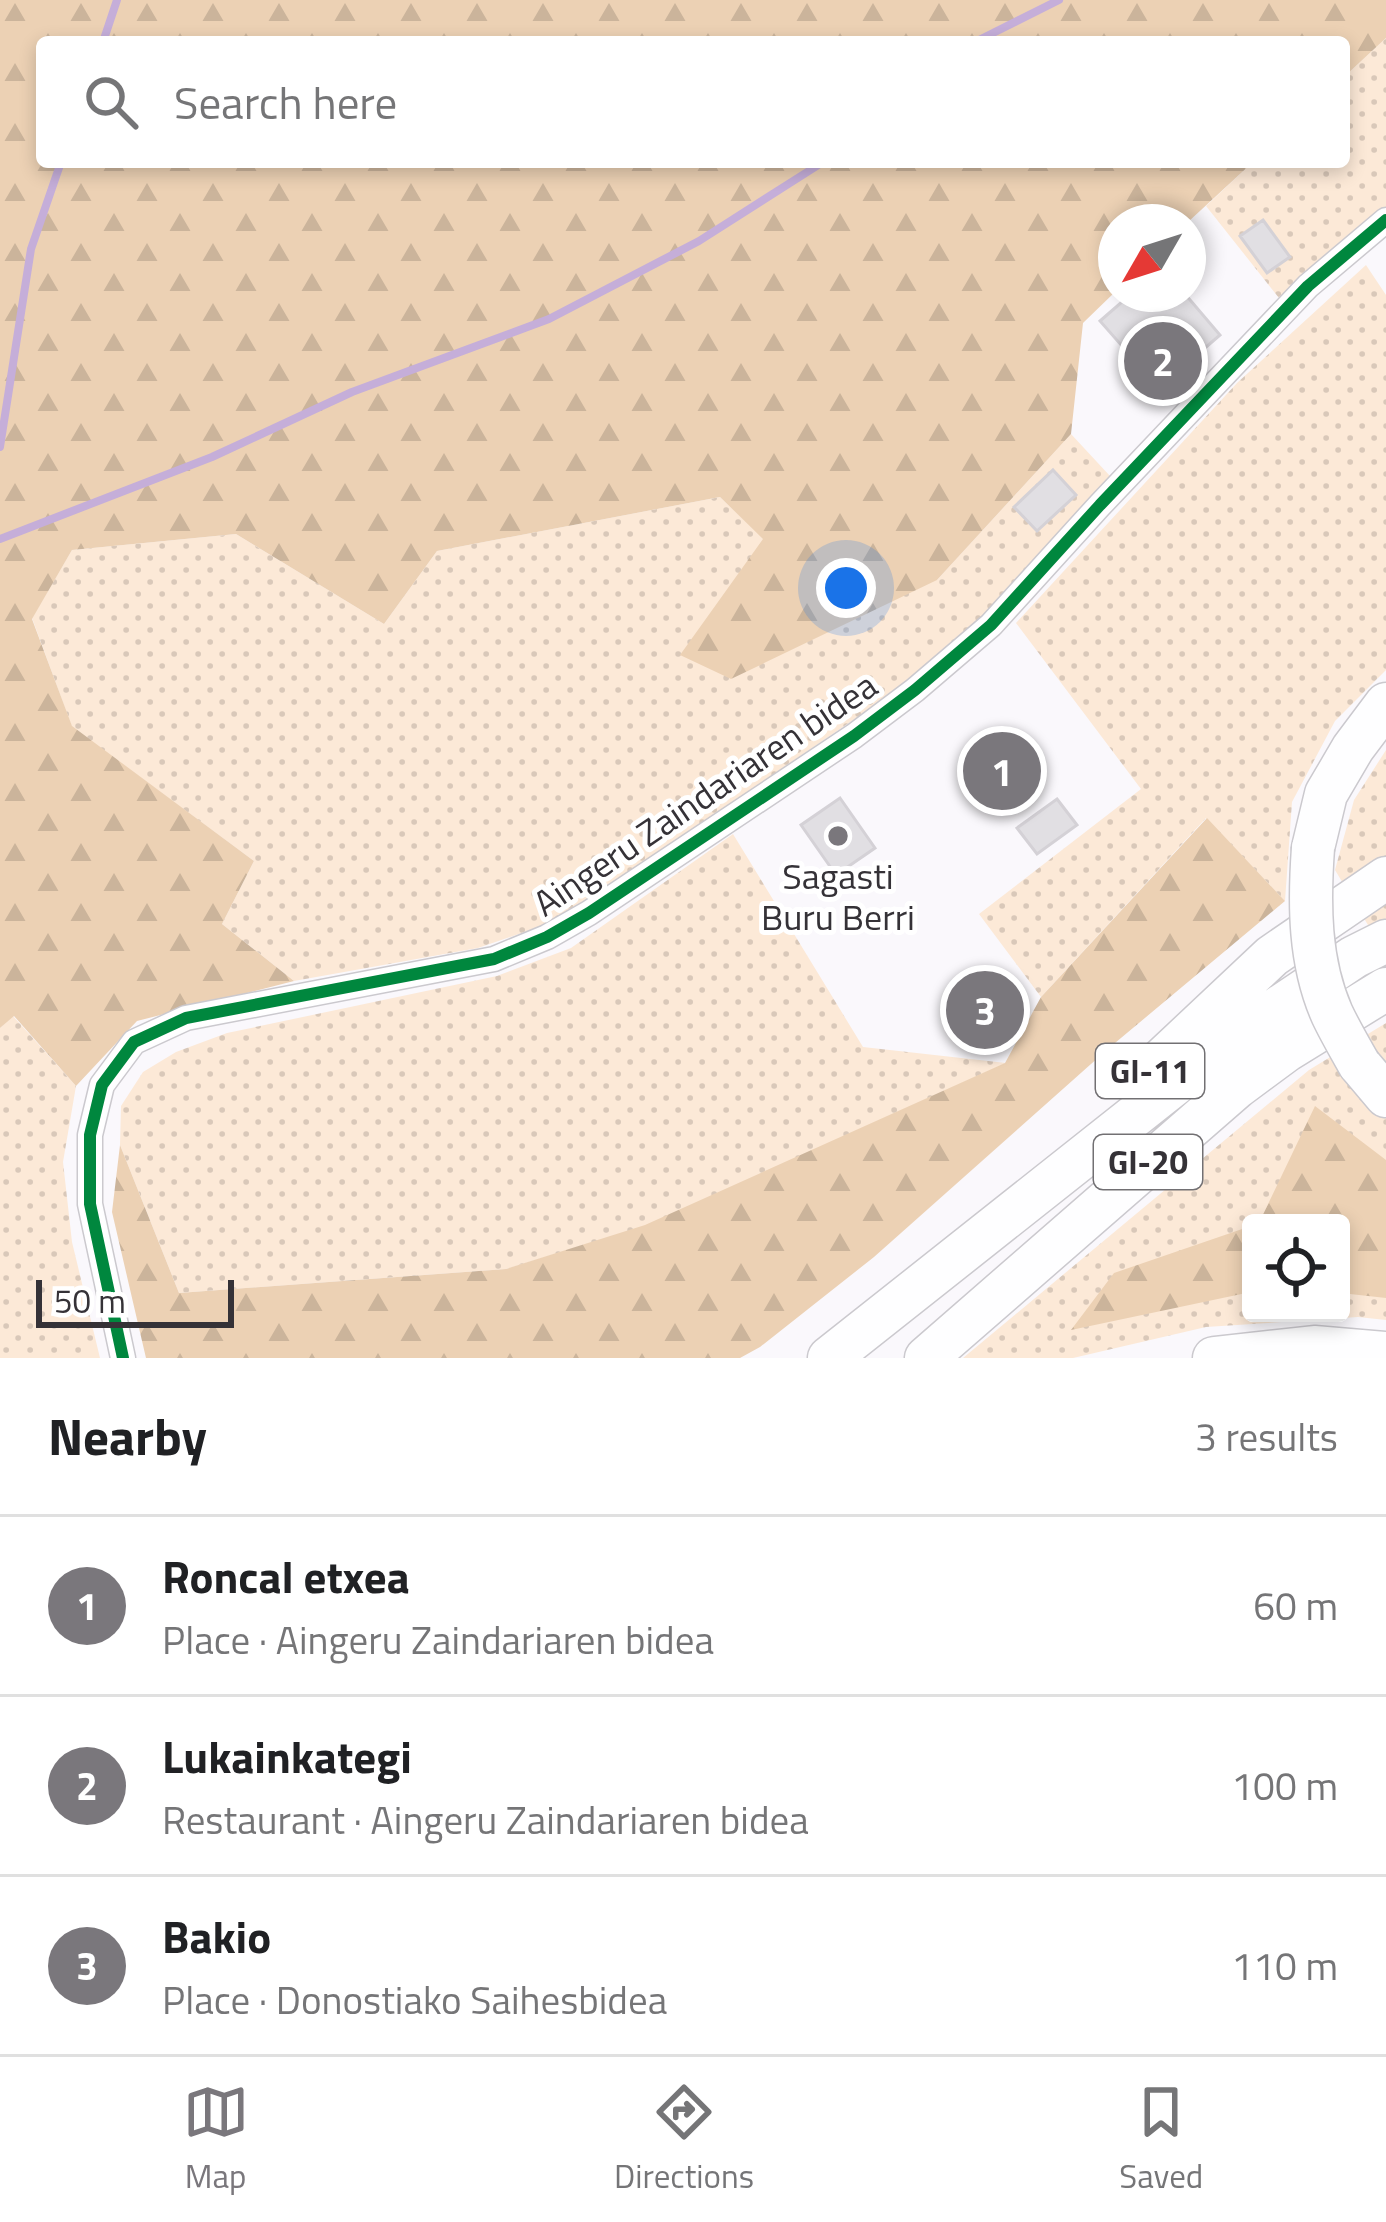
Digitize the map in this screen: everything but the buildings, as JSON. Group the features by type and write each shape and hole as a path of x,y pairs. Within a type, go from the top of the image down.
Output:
{"highway":[{"path":"1386,704 1352,748 1326,794 1312,848 1309,904 1316,959 1330,1011 1359,1064 1386,1096"},
{"name":"GI-11","path":"928,1280 1272,956 1386,878"},
{"name":"GI-20","path":"829,1358 1252,1024 1354,956 1386,941"},
{"name":"GI-20","path":"926,1358 1237,1087 1386,988"},
{"path":"1214,1358 1314,1347 1386,1353"}],"street":[{"name":"Aingeru Zaindariaren bidea","path":"123,1358 90,1204 90,1135 102,1085 134,1042 186,1018 494,959 589,913 854,736 992,625 1308,286 1386,220"}],"shaded area":[{"path":"1386,38 1386,207 1279,298 1206,206 1247,168 1350,168 1350,71"},
{"path":"1366,265 1386,295 1386,670 1335,721 1292,802 1285,901 1206,818 1041,997 979,914 1141,789 1016,623 1237,383"},
{"path":"1071,434 1110,476 937,663 559,920 478,948 294,981 222,924 254,861 72,727 32,618 72,550 236,534 384,624 437,551 720,497 764,539 937,580"},
{"path":"1386,750 1386,955 1335,870 1354,800"},
{"path":"733,834 863,1047 1006,1063 645,1226 506,1269 179,1293 120,1145 121,1106 143,1072 176,1052 227,1033 497,976 571,948"},
{"path":"13,1016 76,1086 63,1162 72,1242 100,1358 0,1358 0,1028"},
{"path":"1386,1023 1386,1320 1350,1318 1350,1214 1242,1214 1242,1322 1282,1322 1206,1327 1073,1358 963,1358 1309,1070"}],"green space":[{"path":"0,0 1386,0 1386,38 1350,71 1350,36 36,36 36,168 1246,168 1206,205 1098,204 1098,308 1083,323 1071,434 937,580 731,679 680,655 763,539 720,497 437,551 384,624 236,534 72,550 32,619 72,726 254,861 222,924 294,981 137,1021 76,1086 14,1016 0,1028"},
{"path":"1207,818 1285,901 1109,1048 874,1257 740,1358 146,1358 112,1212 120,1145 179,1293 506,1269 645,1225 1005,1063 1041,997"},
{"path":"1315,1106 1386,1160 1386,1298 1350,1294 1350,1214 1263,1214"},
{"path":"1242,1229 1242,1294 1071,1330 1114,1273"}],"waterway":[{"path":"105,36 117,0"},
{"path":"987,36 1059,0"},
{"path":"0,447 31,249 59,168"},
{"path":"0,539 212,457 352,392 549,319 699,241 814,168"}],"cycle path":[{"path":"123,1358 90,1204 90,1135 102,1085 134,1042 186,1018 494,959 589,913 854,736 991,625 1308,286 1386,220"}],"place":[{"name":"Lukainkategi","path":"1163,361"},
{"name":"Roncal etxea","path":"1002,771"},
{"name":"Sagasti Buru Berri","path":"838,836"},
{"name":"Bakio","path":"985,1010"}]}
